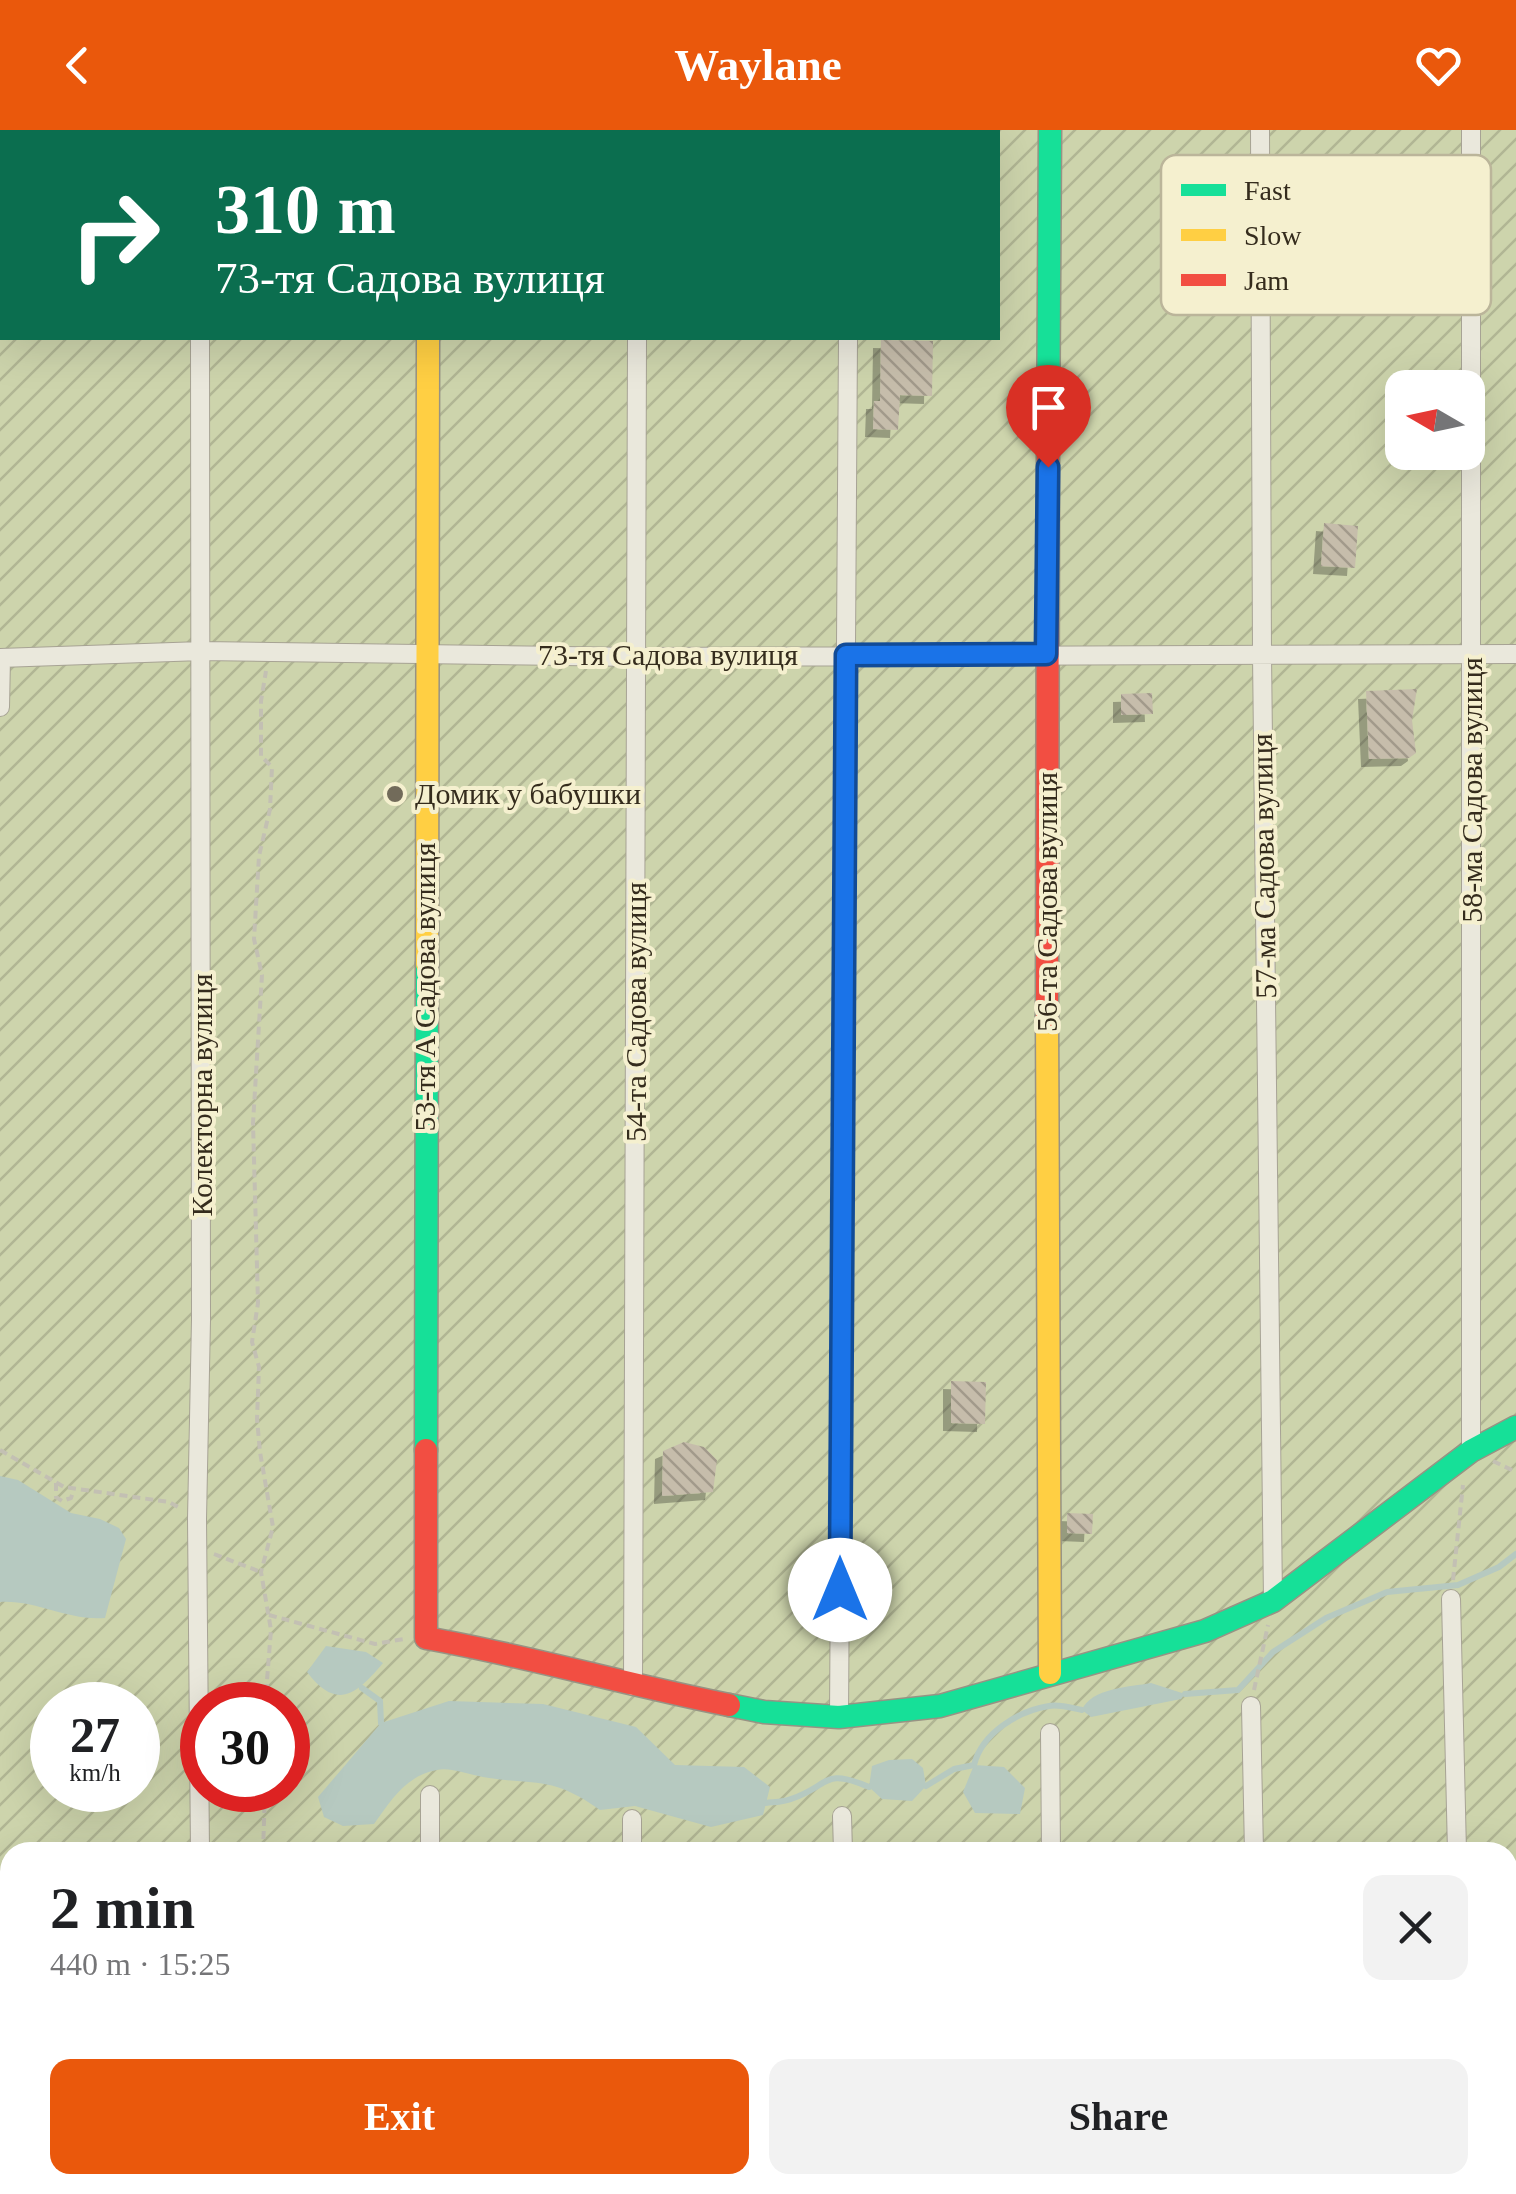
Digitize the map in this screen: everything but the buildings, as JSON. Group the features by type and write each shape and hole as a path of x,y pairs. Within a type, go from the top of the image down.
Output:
{"street":[{"name":"56-та Садова вулиця","path":"1050,130 1046,654 1050,1673"},
{"name":"57-ма Садова вулиця","path":"1260,130 1260,155"},
{"name":"58-ма Садова вулиця","path":"1471,130 1471,155"},
{"name":"57-ма Садова вулиця","path":"1261,315 1273,1601"},
{"name":"58-ма Садова вулиця","path":"1471,315 1471,1451"},
{"name":"Колекторна вулиця","path":"200,340 200,1842"},
{"name":"53-тя А Садова вулиця","path":"424,1636 428,340"},
{"name":"54-та Садова вулиця","path":"633,1686 637,340"},
{"path":"839,1717 848,340"},
{"name":"73-тя Садова вулиця","path":"1,658 202,651 638,657 1516,654"},
{"path":"0,707 1,658"},
{"path":"424,1636 432,1641 506,1652 633,1686 764,1712 839,1717 940,1706 1205,1631 1273,1601 1471,1451 1516,1428"},
{"path":"1451,1599 1457,1842"},
{"path":"1253,1697 1254,1842"},
{"path":"1050,1734 1050,1842"},
{"path":"430,1795 430,1842"},
{"path":"842,1816 843,1842"},
{"path":"632,1819 632,1842"}],"path":[{"path":"268,1682 271,1630 261,1572 273,1527 260,1452 259,1367 252,1342 258,1303 253,1124 262,974 254,939 259,856 270,809 272,767 262,756 261,701 269,652"},
{"path":"0,1450 56,1483 169,1502 197,1519"},
{"path":"56,1483 56,1497 62,1501 71,1498 74,1489"},
{"path":"1454,1572 1463,1485"},
{"path":"197,1547 261,1572"},
{"path":"268,1614 375,1644 424,1636"},
{"path":"1253,1697 1263,1646"},
{"path":"262,1842 264,1812"}],"green space":[{"path":"1000,130 1516,130 1516,1842 0,1842 0,340 1000,340"}],"shaded area":[{"path":"0,1476 18,1480 71,1513 119,1528 126,1539 105,1618 0,1602"},
{"path":"326,1646 366,1652 383,1663 355,1690 337,1695 328,1692 307,1672"},
{"path":"1151,1683 1185,1694 1181,1699 1091,1717 1082,1710 1102,1693"},
{"path":"449,1701 543,1704 636,1727 675,1765 744,1767 770,1787 763,1815 711,1827 635,1806 600,1810 556,1787 442,1769 408,1783 374,1824 343,1826 324,1817 318,1797 381,1723"},
{"path":"912,1759 923,1768 926,1786 912,1801 882,1799 869,1787 872,1766"},
{"path":"974,1765 1004,1767 1025,1788 1020,1814 975,1813 963,1792"}],"waterway":[{"path":"1185,1694 1238,1690 1273,1652 1326,1618 1387,1592 1458,1585 1499,1567 1516,1554"},
{"path":"362,1688 380,1701 381,1723"},
{"path":"926,1786 954,1769 974,1765 985,1743 1014,1718 1053,1706 1082,1710"},
{"path":"766,1803 788,1800 834,1779 869,1787"}],"traffic: fast":[{"path":"1048,445 1050,130"},
{"path":"426,1450 427,964"},
{"path":"729,1705 764,1712 839,1717 940,1706 1205,1631 1273,1601 1471,1451 1516,1427"}],"traffic: slow":[{"path":"427,964 428,340"},
{"path":"1047,1017 1050,1673"}],"traffic: jam":[{"path":"1047,1017 1048,445"},
{"path":"426,1450 426,1638 729,1705"}],"place":[{"name":"Домик у бабушки","path":"395,794"}],"route":[{"path":"840,1590 846,655 1046,654 1048,467"}]}
